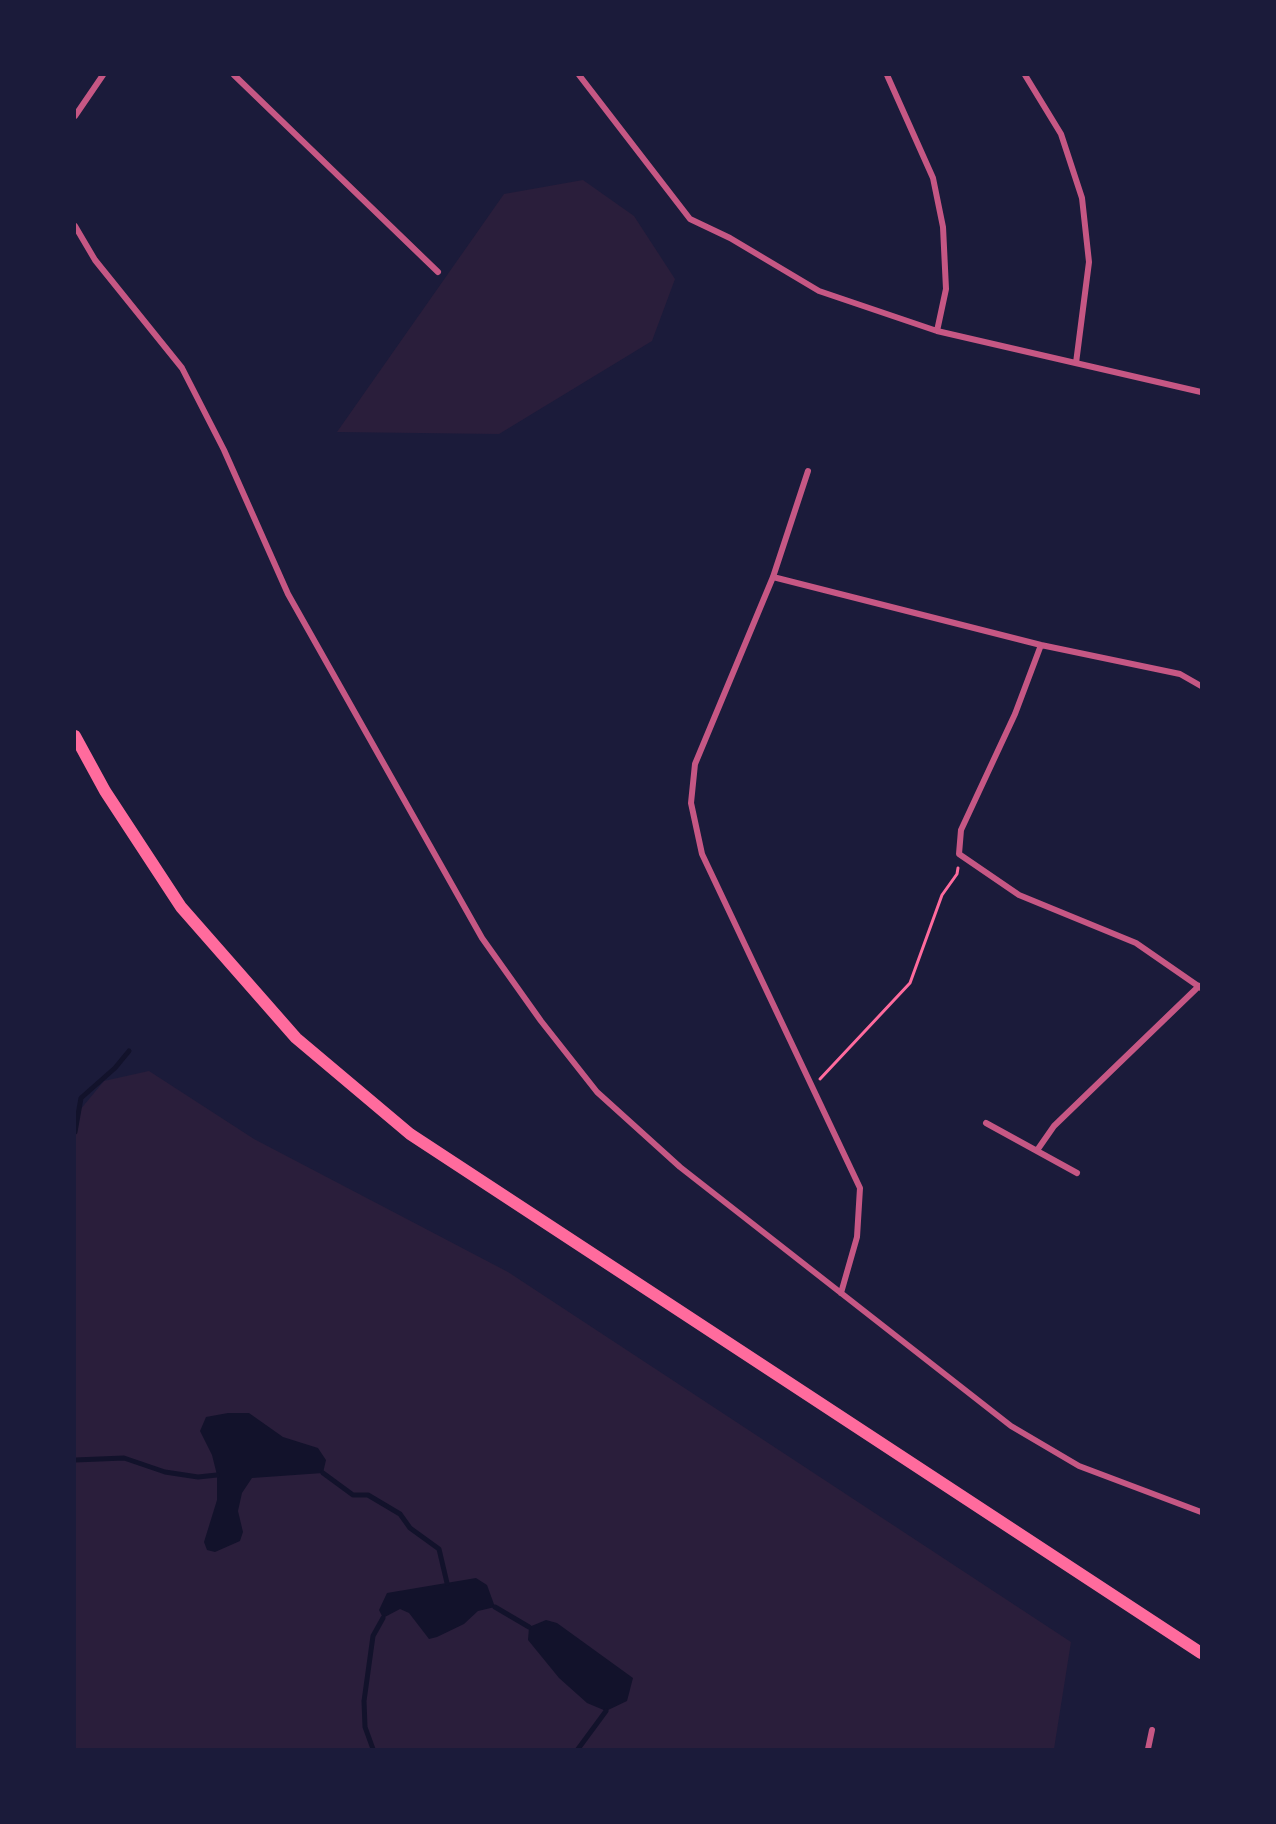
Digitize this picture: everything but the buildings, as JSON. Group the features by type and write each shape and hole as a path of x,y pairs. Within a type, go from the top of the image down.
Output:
{"main road":[{"path":"75,736 105,791 181,907 296,1038 410,1134 1201,1653"}],"street":[{"path":"75,116 103,75"},
{"path":"234,75 438,272"},
{"path":"579,75 690,219 730,238 819,291 936,331 1201,392"},
{"path":"887,75 933,178 944,227 946,289 936,331"},
{"path":"1025,75 1061,134 1082,198 1089,262 1076,363"},
{"path":"75,226 95,260 182,368 224,450 288,594 482,938 534,1012 597,1092 680,1167 1011,1426 1079,1466 1201,1512"},
{"path":"808,471 773,577 695,764 691,803 702,855 860,1188 857,1237 841,1293"},
{"path":"773,577 1041,645 1180,674 1201,686"},
{"path":"1038,1149 1054,1126 1200,987 1136,943 1019,895 959,854 961,830 1015,714 1041,645"},
{"path":"986,1123 1038,1149 1077,1173"},
{"path":"1148,1749 1152,1730"}],"path":[{"path":"812,1087 910,983 942,895 957,874 959,854"}],"shaded area":[{"path":"583,180 634,216 675,279 652,341 499,434 337,432 504,194"},
{"path":"149,1071 254,1139 508,1272 1071,1642 1054,1749 75,1749 75,1116 104,1081"},
{"path":"228,1413 249,1413 283,1437 318,1448 326,1460 323,1473 252,1478 242,1493 238,1511 243,1532 240,1541 215,1552 207,1550 204,1542 217,1500 217,1475 212,1455 200,1431 206,1417"},
{"path":"476,1578 487,1585 495,1607 478,1611 464,1624 437,1637 429,1639 409,1613 400,1609 383,1618 379,1610 387,1593"},
{"path":"546,1620 557,1623 633,1678 627,1701 606,1711 587,1703 559,1678 528,1640 529,1627"}],"waterway":[{"path":"75,1132 81,1098 115,1068 129,1051"},
{"path":"75,1460 124,1458 165,1472 198,1477 217,1475"},
{"path":"323,1473 353,1495 368,1495 400,1514 410,1528 439,1549 447,1583"},
{"path":"495,1607 529,1627"},
{"path":"373,1749 365,1727 364,1701 373,1636 383,1618"},
{"path":"578,1749 606,1711"}]}
